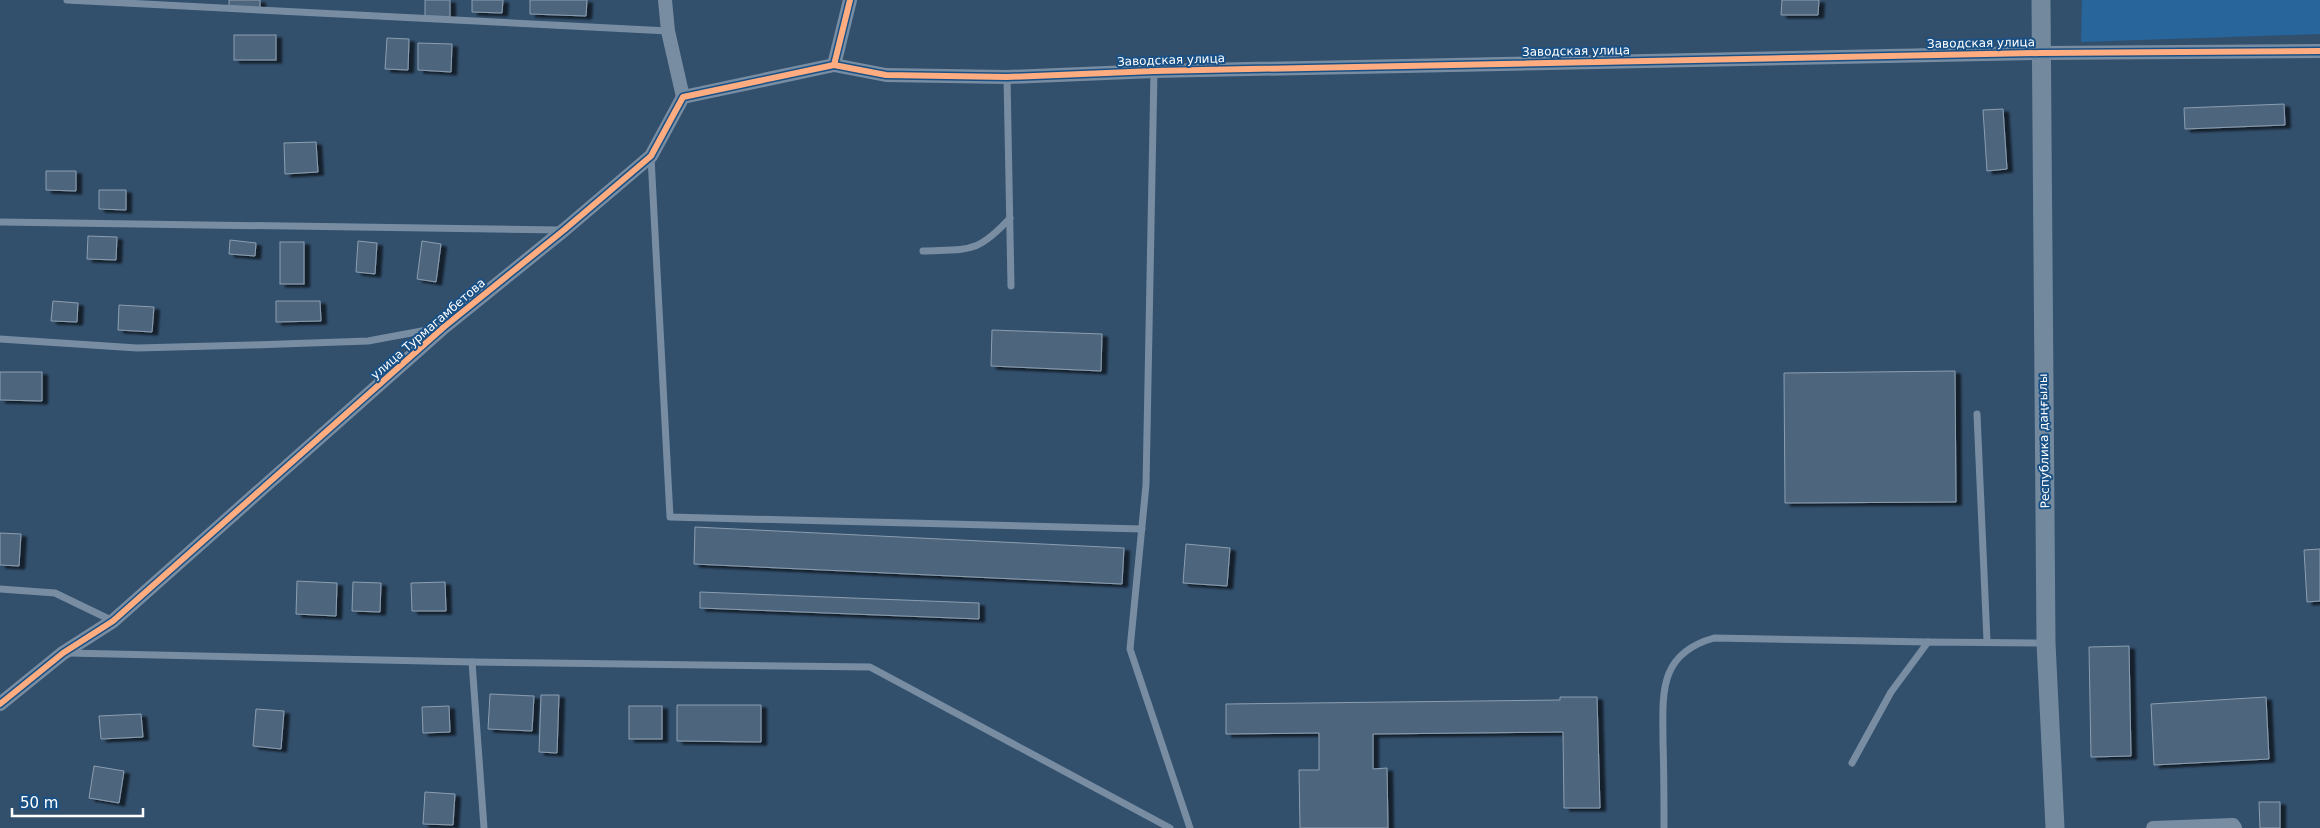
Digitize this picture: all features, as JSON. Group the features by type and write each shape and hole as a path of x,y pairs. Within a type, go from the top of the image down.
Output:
{"main road":[{"name":"Республика даңғылы","path":"2041,0 2046,643 2055,828"}],"street":[{"path":"665,0 668,31 683,97 834,65 850,0"},
{"name":"Заводская улица","path":"834,65 886,75 1007,76 1154,71 2040,53 2320,51"},
{"name":"улица Турмагамбетова","path":"0,704 63,653 113,621 444,327 564,230 650,156 683,97"},
{"path":"2153,828 2233,825 2235,828"}],"lane":[{"path":"67,0 668,31"},
{"path":"1154,71 1146,485 1130,650 1190,828"},
{"path":"1007,76 1011,286"},
{"path":"650,156 670,517 1142,529"},
{"path":"923,251 970,249 983,244 1010,218"},
{"path":"0,222 564,230"},
{"path":"0,339 137,348 251,346 368,341 444,327"},
{"path":"1977,414 1987,642"},
{"path":"0,589 56,593 113,621"},
{"path":"1664,828 1663,691 1672,666 1690,647 1714,638 2046,643"},
{"path":"1852,763 1891,692 1928,642"},
{"path":"63,653 472,662 870,667 1170,828"},
{"path":"472,662 484,828"}],"shaded area":[{"path":"2082,0 2320,0 2320,34 2081,42"}],"building":[{"path":"229,0 260,0 260,8 229,6"},
{"path":"425,0 450,0 450,17 425,16"},
{"path":"472,0 503,0 502,13 472,12"},
{"path":"530,0 587,0 586,16 530,14"},
{"path":"1782,0 1819,0 1818,15 1781,15"},
{"path":"234,35 276,35 276,60 234,60"},
{"path":"387,38 409,39 408,70 385,69"},
{"path":"418,43 452,44 451,72 418,70"},
{"path":"2284,104 2285,125 2185,129 2184,108"},
{"path":"2003,109 2007,169 1987,171 1983,110"},
{"path":"316,142 318,172 285,174 284,143"},
{"path":"46,171 76,171 76,191 46,190"},
{"path":"99,190 126,190 126,210 99,209"},
{"path":"88,236 117,237 116,260 87,259"},
{"path":"230,240 256,243 255,256 229,254"},
{"path":"358,241 377,243 375,274 356,272"},
{"path":"422,241 441,244 436,282 417,279"},
{"path":"280,242 304,242 304,284 280,284"},
{"path":"53,301 78,303 77,322 51,321"},
{"path":"276,301 320,301 321,321 276,322"},
{"path":"119,305 154,307 152,332 118,330"},
{"path":"992,330 1102,334 1101,371 991,366"},
{"path":"1955,371 1956,502 1785,503 1784,373"},
{"path":"0,372 42,372 42,401 0,400"},
{"path":"695,527 1124,548 1122,584 694,564"},
{"path":"0,533 21,534 19,566 0,565"},
{"path":"1186,544 1230,548 1227,586 1183,583"},
{"path":"2320,549 2320,601 2307,602 2304,550"},
{"path":"297,581 337,583 336,616 296,614"},
{"path":"353,582 381,583 380,612 352,611"},
{"path":"445,582 446,611 412,611 411,583"},
{"path":"700,592 979,603 979,619 700,608"},
{"path":"2129,646 2131,756 2091,757 2089,647"},
{"path":"490,694 534,696 532,731 488,729"},
{"path":"541,695 559,695 557,753 539,752"},
{"path":"1560,697 1597,697 1600,808 1564,808 1563,732 1373,734 1373,769 1387,768 1388,828 1300,828 1299,770 1319,770 1319,733 1226,734 1226,704 1560,700"},
{"path":"2266,697 2269,759 2154,765 2151,704"},
{"path":"677,705 761,705 761,742 677,741"},
{"path":"449,706 450,732 423,733 422,707"},
{"path":"629,706 662,706 662,739 629,739"},
{"path":"256,709 284,711 281,749 253,746"},
{"path":"141,714 143,737 101,739 99,716"},
{"path":"94,766 124,771 119,803 89,798"},
{"path":"425,792 455,794 453,825 423,824"},
{"path":"2259,802 2280,802 2280,828 2260,828"}],"cycle path":[{"path":"0,704 63,653 113,621 444,327 564,230 651,156 683,97 834,65 850,0"},
{"path":"834,65 886,75 1007,77 1154,71 2040,53 2320,51"}]}
